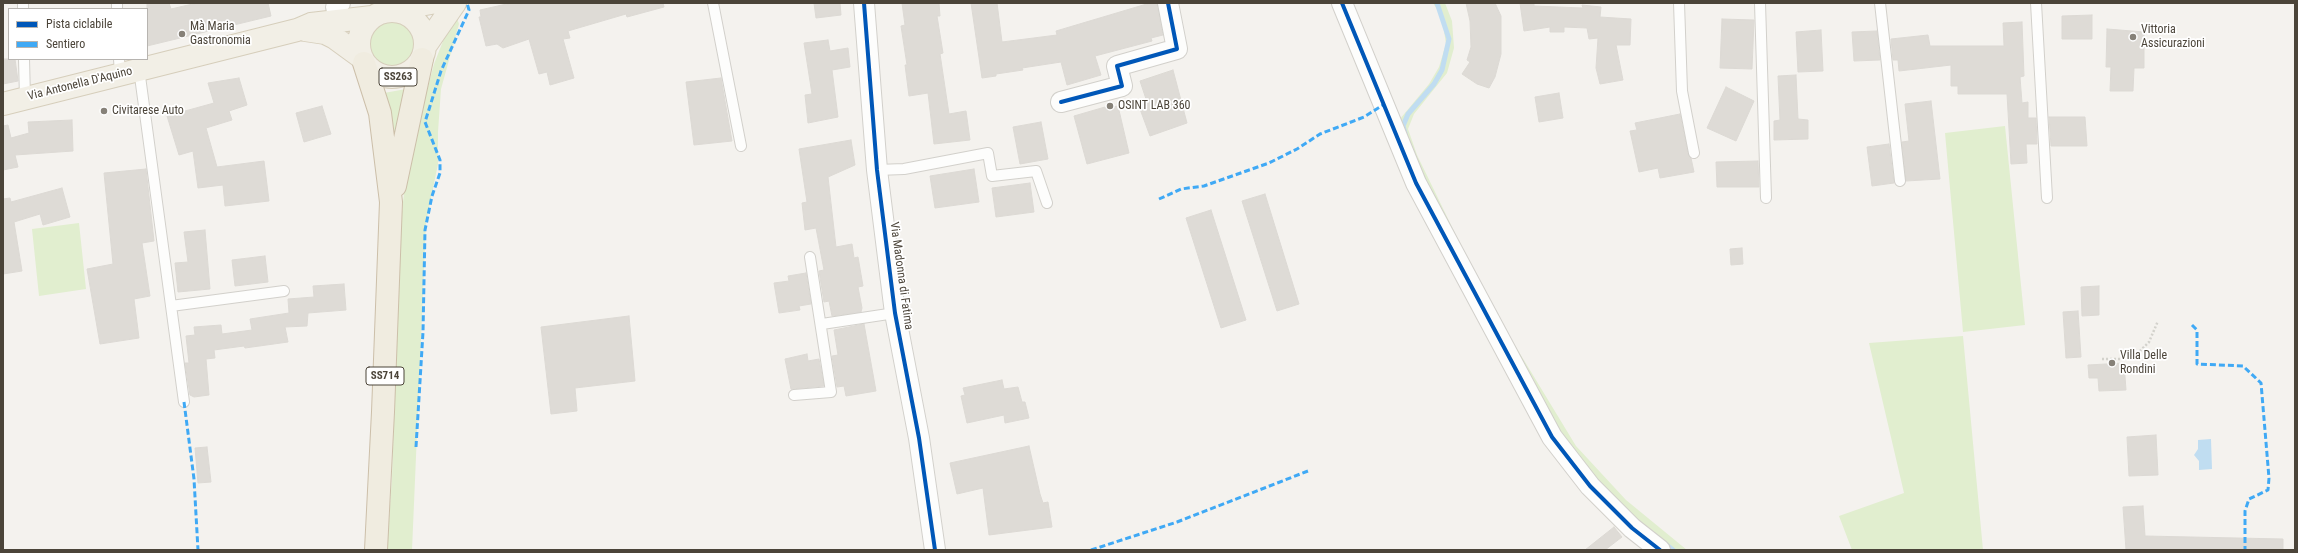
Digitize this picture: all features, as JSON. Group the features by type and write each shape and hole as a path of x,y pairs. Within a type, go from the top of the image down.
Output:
{"highway":[{"name":"SS714","path":"391,202 424,52"},
{"name":"SS714","path":"363,60 380,113 391,202 384,412 376,550"}],"main road":[{"name":"SS263","path":"372,17 378,13 431,3"},
{"name":"SS263","path":"363,60 380,75 399,77 409,73 455,3"},
{"path":"393,10 403,12 412,17 424,34 424,52"},
{"path":"363,60 358,41 361,32 372,17"},
{"name":"Via Antonella D'Aquino","path":"3,104 126,67 298,30 311,24 372,17"},
{"name":"Via Antonella D'Aquino","path":"298,30 325,33 335,38 363,60"}],"street":[{"name":"Via Madonna di Fatima","path":"864,3 877,170 895,313 919,438 934,550"},
{"path":"1061,102 1122,86 1116,66 1177,49 1168,3"},
{"path":"1342,3 1416,184 1552,437 1590,486 1632,528 1660,550"}],"lane":[{"path":"713,3 741,146"},
{"path":"1679,3 1682,91 1694,153"},
{"path":"1760,3 1766,198"},
{"path":"1880,3 1900,181"},
{"path":"2036,3 2047,198"},
{"path":"24,60 25,98"},
{"path":"126,67 171,306 184,402"},
{"path":"877,170 904,169 988,153 992,176 1036,172 1047,203"},
{"path":"794,395 830,392 822,324 810,257"},
{"path":"171,306 284,291"},
{"path":"822,324 895,313"}],"path":[{"path":"2102,359 2126,359 2137,354 2149,342 2158,322"}],"green space":[{"path":"1433,3 1445,3 1452,21 1454,48 1447,73 1414,114 1408,129 1417,155 1488,301 1576,446 1626,500 1687,550 1669,550 1622,513 1566,449 1395,125 1429,84 1439,67 1446,44 1442,17"},
{"path":"457,18 459,24 441,89 438,132 438,164 426,223 412,550 387,550 392,477 401,221 407,165 434,64 445,36"},
{"path":"392,21 405,25 411,31 415,44 411,57 405,63 392,67 379,63 373,57 369,44 373,31 379,25"},
{"path":"406,89 395,144 384,93"},
{"path":"2005,126 2025,325 1963,332 1945,133"},
{"path":"79,223 86,289 39,296 32,229"},
{"path":"1963,336 1983,550 1852,550 1839,516 1904,493 1869,343"}],"water":[{"path":"2211,439 2212,469 2199,470 2199,461 2194,455 2198,449 2198,440"}],"building":[{"path":"147,3 169,3 171,9 197,3 268,3 271,16 148,46"},
{"path":"511,3 663,3 664,7 627,17 626,14 568,31 570,38 563,39 574,78 550,85 547,72 539,74 529,39 503,48 497,44 486,46 479,17 481,17 480,10"},
{"path":"814,3 840,3 841,15 816,18"},
{"path":"902,3 939,3 940,16 937,16 943,53 940,54 949,114 966,111 970,140 934,144 928,93 909,96 905,65 907,65 901,26 905,25"},
{"path":"971,3 997,3 1002,42 1057,35 1056,31 1150,3 1157,3 1163,35 1151,38 1152,41 1095,56 1101,75 1067,85 1061,62 1022,68 1023,70 996,74 996,76 982,78"},
{"path":"1466,3 1495,3 1501,16 1501,54 1495,77 1489,88 1477,84 1462,74 1470,62 1467,60 1471,47 1470,21"},
{"path":"1520,3 1534,3 1534,6 1583,8 1582,5 1601,7 1600,17 1631,19 1630,45 1616,45 1623,80 1600,84 1596,68 1598,38 1589,39 1587,28 1564,27 1564,32 1550,32 1550,27 1524,31"},
{"path":"2092,15 2092,39 2062,39 2062,16"},
{"path":"1722,19 1754,20 1752,69 1720,68"},
{"path":"2022,22 2024,76 2020,77 2022,103 2028,102 2028,118 2036,118 2037,144 2026,144 2027,163 2011,164 2007,94 1958,94 1958,86 1951,86 1951,65 1899,71 1898,60 1893,60 1891,39 1928,35 1930,46 2004,46 2003,23"},
{"path":"2107,29 2144,32 2144,68 2134,68 2133,91 2110,91 2111,67 2106,67"},
{"path":"1821,30 1823,71 1798,72 1796,32"},
{"path":"1877,31 1880,60 1854,61 1852,32"},
{"path":"828,40 830,51 848,48 850,67 832,70 838,117 808,123 805,95 812,94 804,43"},
{"path":"3,59 15,60 18,81 3,84"},
{"path":"1173,70 1187,123 1150,136 1137,101 1146,99 1140,81"},
{"path":"1796,75 1798,119 1808,120 1808,139 1774,140 1774,121 1780,120 1778,76"},
{"path":"239,78 247,105 229,111 232,120 206,128 217,167 264,161 269,201 225,206 223,185 198,188 193,151 179,155 167,116 214,103 208,83"},
{"path":"721,78 732,141 694,145 686,82"},
{"path":"1726,87 1754,101 1736,141 1707,128"},
{"path":"1559,93 1563,118 1539,122 1535,97"},
{"path":"1931,101 1940,179 1906,181 1902,142 1909,141 1905,104"},
{"path":"322,106 331,134 304,142 296,113"},
{"path":"1118,106 1129,153 1087,164 1074,116 1105,107"},
{"path":"1680,114 1688,154 1691,158 1694,172 1660,178 1658,168 1639,172 1630,131 1637,130 1635,123"},
{"path":"2049,117 2085,117 2087,146 2051,146"},
{"path":"72,120 73,151 15,155 18,167 3,170 3,126 8,125 11,138 29,133 28,122"},
{"path":"1041,122 1048,159 1020,164 1013,127"},
{"path":"851,140 855,165 828,177 836,247 852,244 854,258 858,257 863,286 858,287 862,308 861,312 832,316 829,301 824,302 819,271 824,270 816,228 805,230 802,203 807,202 799,149"},
{"path":"1889,144 1894,183 1872,186 1867,147"},
{"path":"1758,161 1759,187 1717,187 1716,162"},
{"path":"146,169 154,241 142,243 150,296 134,299 139,338 100,344 87,269 113,264 104,173"},
{"path":"974,169 979,202 935,208 930,176"},
{"path":"1030,183 1034,212 996,217 992,188"},
{"path":"62,188 70,217 43,225 40,214 14,222 22,271 3,274 3,199 10,198 11,202"},
{"path":"1265,194 1299,304 1277,311 1242,201"},
{"path":"1211,210 1246,320 1221,328 1186,218"},
{"path":"205,230 210,289 178,292 175,263 188,262 184,232"},
{"path":"1742,248 1743,264 1731,265 1730,249"},
{"path":"265,256 268,282 235,286 232,260"},
{"path":"806,273 811,304 799,306 800,310 779,313 774,283 789,281 788,276"},
{"path":"344,284 346,310 308,313 307,326 285,327 288,342 245,348 244,346 214,350 215,358 206,359 209,395 194,397 190,395 185,363 189,363 186,336 195,335 194,327 221,325 222,334 252,330 250,319 289,313 288,299 314,297 313,286"},
{"path":"2099,286 2099,315 2082,316 2081,287"},
{"path":"2078,311 2081,357 2066,358 2063,312"},
{"path":"629,316 635,381 575,388 577,411 551,414 541,327"},
{"path":"864,324 876,391 846,396 844,386 837,387 832,356 838,355 834,330"},
{"path":"807,354 808,361 819,359 824,386 791,389 785,359"},
{"path":"2124,363 2126,390 2099,391 2098,378 2089,378 2088,365"},
{"path":"1002,380 1004,389 1018,387 1022,402 1025,402 1029,418 1005,423 1004,415 967,423 961,396 965,395 963,388"},
{"path":"2156,435 2158,475 2129,476 2127,437"},
{"path":"1029,446 1043,503 1048,502 1052,527 989,535 983,488 957,494 950,463"},
{"path":"207,447 211,482 198,483 195,448"},
{"path":"2143,506 2145,536 2283,539 2283,550 2126,550 2123,507"},
{"path":"1614,527 1622,537 1605,550 1585,550"}],"waterway":[{"path":"1405,133 1403,126 1408,114 1434,84 1442,70 1449,39 1437,3"},
{"path":"1664,543 1673,550"}],"marked path":[{"path":"416,447 423,332 425,230 432,196 440,173 440,160 425,122 441,71 469,10 467,3"},
{"path":"1159,199 1181,189 1204,186 1269,163 1297,149 1320,134 1364,117 1383,105"},
{"path":"2192,325 2197,330 2197,364 2243,366 2261,383 2269,478 2268,490 2249,499 2245,511 2245,550"},
{"path":"184,402 194,479 198,550"},
{"path":"1091,550 1177,522 1308,471"}],"cycle path":[{"path":"864,3 877,170 895,313 919,438 935,550"},
{"path":"1061,102 1122,86 1117,66 1177,49 1168,3"},
{"path":"1342,3 1416,183 1552,437 1590,486 1632,528 1660,550"}],"place":[{"name":"Mà Maria Gastronomia","path":"182,34"},
{"name":"Vittoria Assicurazioni","path":"2133,37"},
{"name":"OSINT LAB 360","path":"1110,106"},
{"name":"Civitarese Auto","path":"104,111"},
{"name":"Villa Delle Rondini","path":"2112,363"}]}
